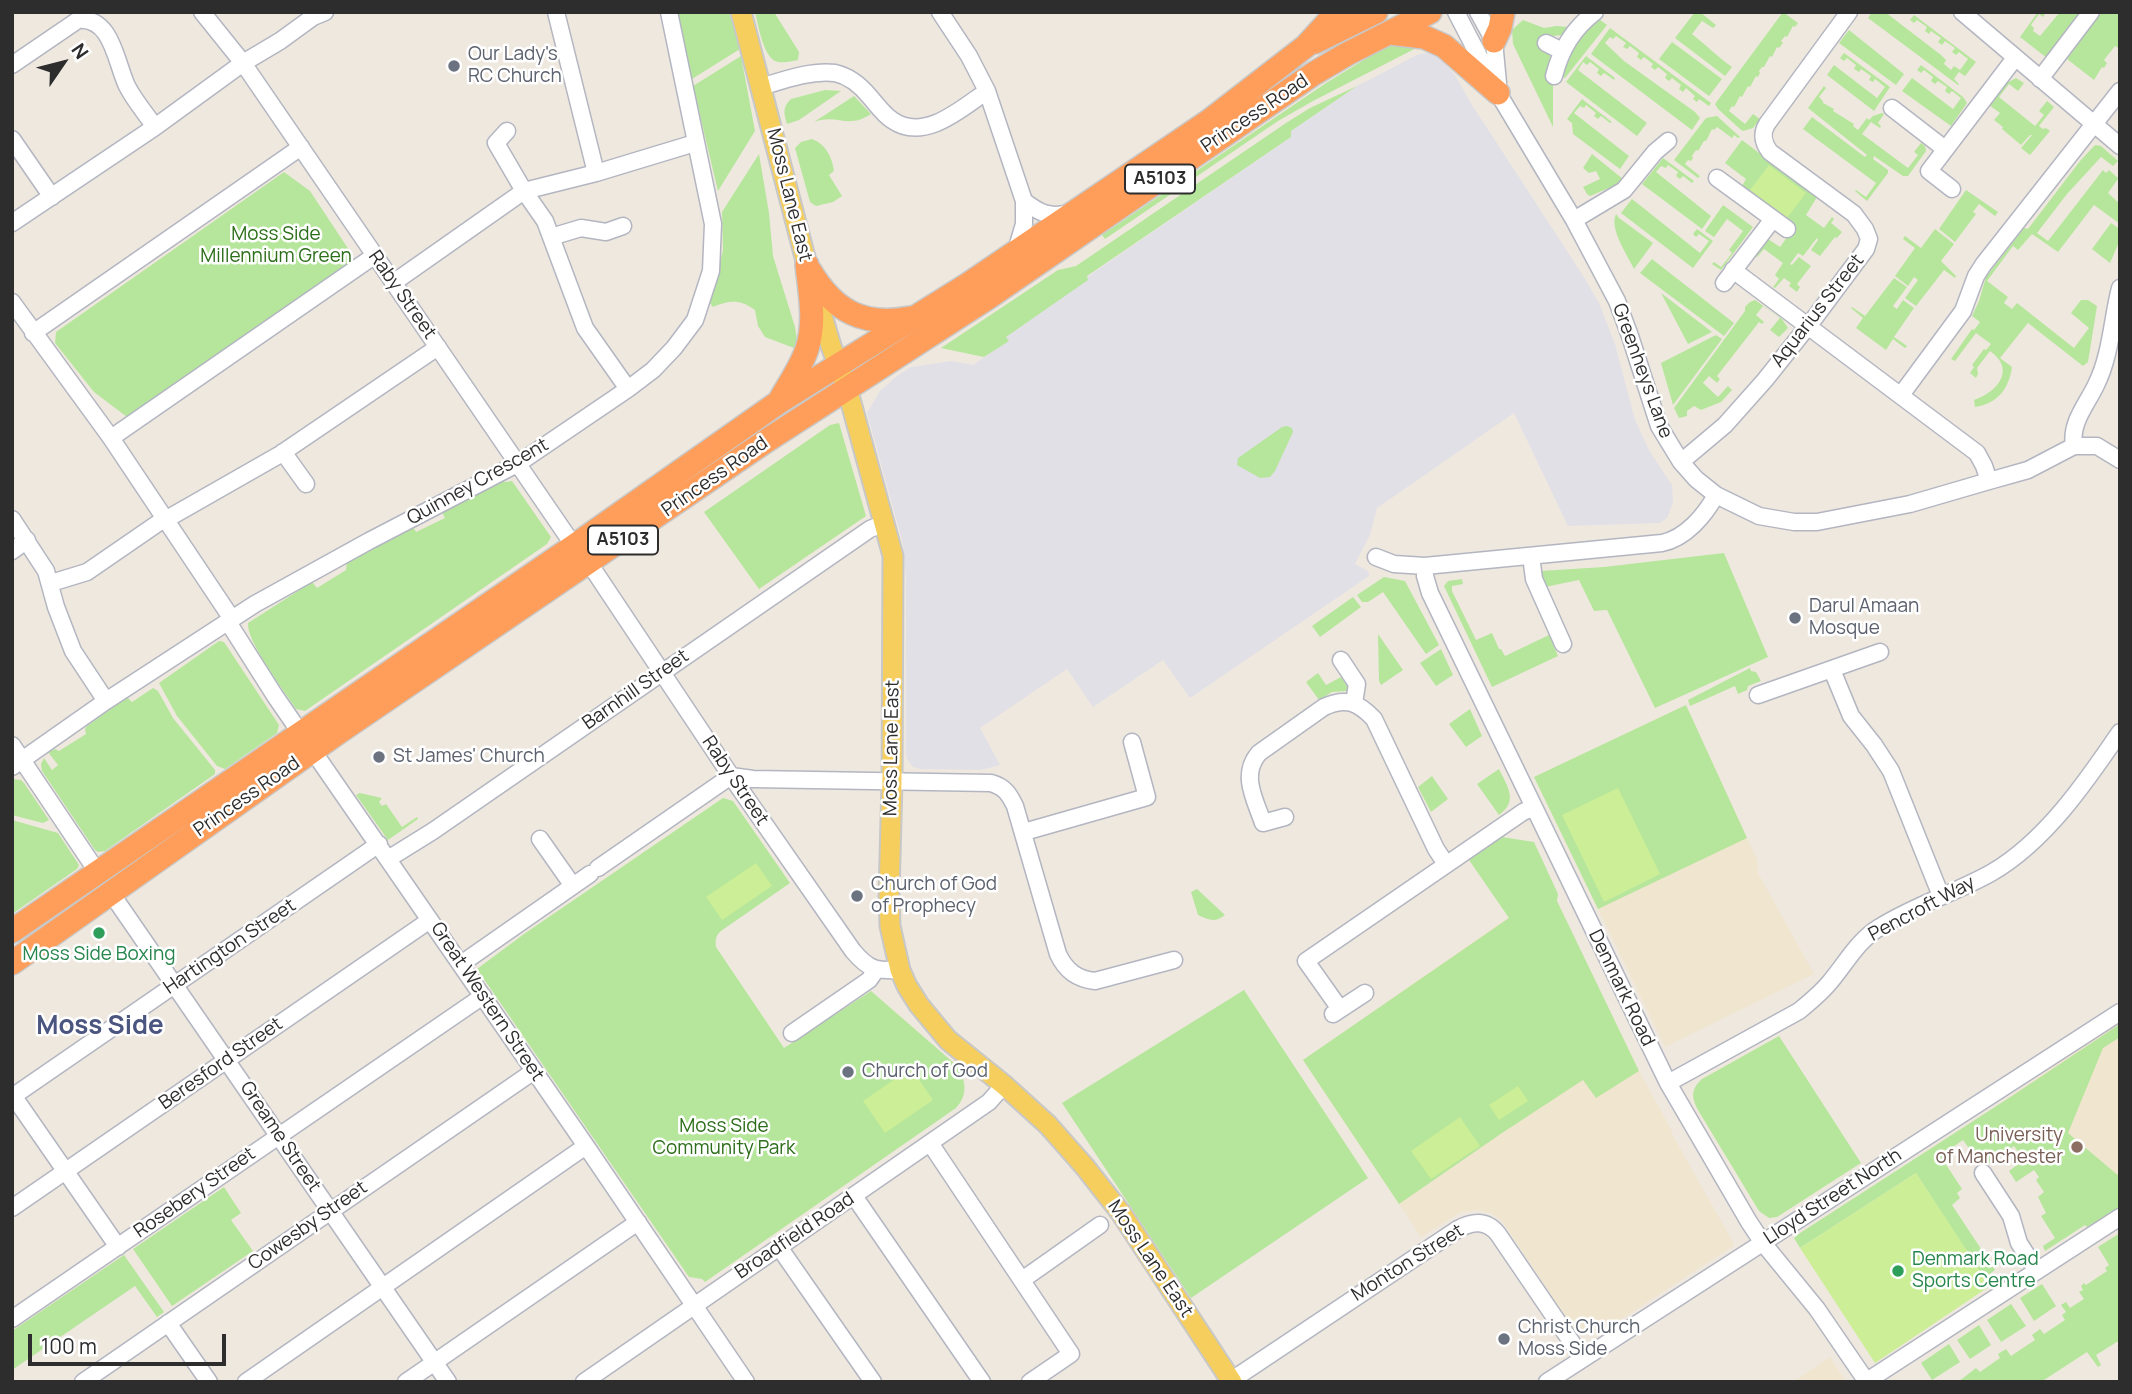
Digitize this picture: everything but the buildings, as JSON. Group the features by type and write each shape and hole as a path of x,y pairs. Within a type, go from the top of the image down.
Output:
{"highway":[{"name":"Princess Road","path":"582,555 779,402 967,285 1209,121 1306,46 1336,12"},
{"path":"1306,46 1376,12"},
{"name":"Princess Road","path":"12,931 98,873 307,742 582,555 769,439 989,297 1313,74 1430,12"},
{"path":"1493,41 1500,29 1503,12"},
{"path":"1390,33 1424,37 1444,46 1498,93"},
{"path":"807,265 828,296 837,305 853,313 884,321 918,316"},
{"path":"779,402 807,350 811,304 807,265"},
{"name":"Princess Road","path":"12,963 111,893 307,742"}],"main road":[{"name":"Moss Lane East","path":"741,12 807,265 847,388 893,556 890,915 900,970 919,1005 948,1040 1048,1125 1114,1203 1231,1381"}],"street":[{"name":"Raby Street","path":"202,12 243,63 853,951 862,962 876,970"},
{"path":"556,12 596,173"},
{"name":"Quinney Crescent","path":"17,764 106,701 255,604 519,463 653,370 674,348 695,320 711,271 713,224 668,12"},
{"path":"940,12 988,91 1024,201 1024,224 1016,251"},
{"name":"Greenheys Lane","path":"1456,12 1498,93 1574,220 1617,301 1659,426 1681,462 1716,495 1759,516 1794,522 1817,522 1910,504 2028,470 2074,446"},
{"name":"Greenheys Lane","path":"1478,12 1493,41 1498,93"},
{"path":"1554,76 1562,51 1577,27 1595,12"},
{"name":"Aquarius Street","path":"1681,462 1725,425 1765,380 1865,252 1869,239 1854,214 1770,152 1763,130 1849,12"},
{"path":"1962,12 2120,146"},
{"path":"2040,79 2091,12"},
{"path":"12,223 316,14"},
{"path":"12,65 71,23 84,19 96,23 106,33 128,87 155,127"},
{"path":"1546,43 1562,51"},
{"path":"1952,189 1929,171 2015,58"},
{"path":"761,87 807,75 838,74 862,88 892,120 905,127 917,128 924,128 944,119 988,91"},
{"path":"1901,395 1963,311 1983,265 2120,91"},
{"path":"1892,108 1945,149"},
{"path":"507,131 496,144 523,191 545,220 585,328 628,388"},
{"path":"12,139 52,197"},
{"path":"1574,220 1624,190 1655,152 1668,141"},
{"path":"393,284 523,191 695,144"},
{"path":"33,333 301,147"},
{"path":"1717,178 1787,229"},
{"path":"1024,201 1039,212 1055,216 1074,212"},
{"path":"1773,219 1728,277 1807,326 1977,453 1989,481"},
{"path":"551,237 581,228 606,232 623,226"},
{"path":"606,232 612,248"},
{"path":"111,438 374,256"},
{"path":"2119,295 2098,382 2072,432 2074,446 2097,446 2120,460"},
{"name":"Great Western Street","path":"12,302 111,438 230,621 251,662 379,844 746,1382"},
{"path":"51,583 87,572 164,519 283,452 438,347"},
{"path":"283,452 306,484"},
{"path":"1376,557 1394,564 1425,566 1666,542 1681,534 1704,514 1716,495"},
{"path":"12,519 46,571 73,652 106,701"},
{"name":"Barnhill Street","path":"388,859 875,525 885,523"},
{"path":"12,551 27,540"},
{"path":"1531,556 1534,579 1563,644"},
{"name":"Denmark Road","path":"1425,566 1430,593 1668,1083 1763,1242 1817,1309 1867,1382"},
{"path":"1758,695 1880,652"},
{"path":"1341,660 1357,684 1354,703"},
{"path":"1832,670 1852,716 1891,771 1941,896"},
{"path":"1285,817 1263,823 1249,778 1252,761 1259,753 1324,708 1336,702 1354,703 1374,719 1436,849 1446,864"},
{"name":"Pencroft Way","path":"1668,1083 1798,1011 1814,999 1853,950 1879,927 1994,871 2016,854 2055,819 2120,732"},
{"path":"1024,832 1147,797 1132,742"},
{"path":"12,745 17,764 98,873"},
{"path":"461,964 731,776 753,779 991,783 1001,786 1015,806 1058,954 1069,971 1085,980 1095,981 1174,960"},
{"path":"1364,993 1336,1012 1306,961 1534,807"},
{"path":"540,839 573,886"},
{"name":"Hartington Street","path":"13,1096 379,844"},
{"name":"Greame Street","path":"111,893 448,1382"},
{"name":"Beresford Street","path":"12,1208 430,920"},
{"path":"792,1033 869,980 876,970 900,970"},
{"name":"Rosebery Street","path":"12,1319 483,996"},
{"name":"Lloyd Street North","path":"1547,1382 2120,1012"},
{"name":"Cowesby Street","path":"83,1382 534,1071"},
{"name":"Broadfield Road","path":"584,1382 930,1143 989,1101 1004,1085"},
{"path":"13,1096 118,1247"},
{"path":"930,1143 1071,1354 1030,1382"},
{"path":"246,1382 586,1146"},
{"path":"1983,1173 2005,1194 2019,1243 2036,1271"},
{"path":"854,1196 982,1382"},
{"path":"1867,1382 2120,1217"},
{"path":"407,1382 638,1222"},
{"name":"Monton Street","path":"1231,1381 1360,1293 1458,1229 1472,1223 1488,1225 1498,1234 1583,1359"},
{"path":"1021,1280 1100,1225"},
{"path":"779,1247 873,1382"},
{"path":"168,1323 209,1382"}],"shaded area":[{"path":"1430,53 1438,57 1455,75 1599,303 1615,344 1635,420 1650,452 1672,485 1673,503 1667,518 1660,523 1568,526 1514,413 1377,508 1370,535 1355,564 1368,571 1369,576 1190,698 1163,660 1093,707 1067,669 980,728 1000,765 981,770 913,767 906,754 906,578 903,544 867,413 880,391 911,367 952,361 973,365 1008,341 1006,337 1087,277 1291,137 1291,131 1357,86 1419,54"},
{"path":"1686,705 1757,859 1758,873 1814,974 1665,1047 1534,777"},
{"path":"1558,894 1557,901 1635,1063 1733,1242 1733,1246 1597,1335 1576,1332 1502,1221 1491,1213 1477,1210 1461,1212 1421,1237 1303,1060 1509,917"},
{"name":"University of Manchester","path":"2120,1021 2120,1217 2092,1235 2005,1100"},
{"path":"1830,1357 1846,1382 1793,1382"}],"green space":[{"path":"677,12 729,12 740,49 692,79"},
{"path":"755,12 774,12 799,52 798,60 780,62 771,58 762,39"},
{"path":"1695,12 1700,12 1716,25 1713,28 1702,21 1692,34 1732,67 1725,76 1675,38"},
{"path":"1783,12 1798,23 1781,41 1783,43 1777,47 1772,57 1770,56 1759,71 1758,77 1756,76 1729,111 1745,124 1753,114 1760,119 1753,128 1743,131 1715,104"},
{"path":"1872,12 1885,12 1941,55 1946,60 1944,64 1951,70 1954,66 1960,70 1968,59 1959,52 1956,55 1952,52 1955,48 1945,41 1942,45 1938,42 1941,38 1931,31 1929,34 1925,31 1927,27 1917,20 1914,23 1910,20 1914,15 1976,62 1965,76 1959,72 1954,79 1958,85 1868,18"},
{"path":"2038,12 2045,14 2043,17 2039,14 2031,25 2033,31 2040,36 2060,12 2081,12 2047,58 2020,37"},
{"path":"2102,12 2120,12 2120,45 2118,48 2115,46 2104,60 2107,63 2094,80 2067,59"},
{"path":"1599,19 1607,25 1565,78 1561,75 1572,51 1586,31"},
{"path":"1523,20 1544,28 1569,27 1563,35 1541,37 1537,46 1551,57 1546,79 1553,80 1553,127 1513,44 1512,30"},
{"path":"1610,28 1711,103 1709,106 1699,99 1697,102 1693,99 1695,96 1686,88 1683,92 1679,89 1681,85 1672,78 1669,81 1665,78 1667,74 1658,67 1655,70 1651,67 1653,64 1644,57 1641,60 1637,57 1639,53 1630,46 1627,49 1623,47 1626,43 1616,36 1613,39 1610,37 1605,43 1624,61 1695,112 1700,118 1692,130 1591,54"},
{"path":"1849,30 1904,74 1896,85 1839,43"},
{"path":"1672,42 1722,79 1709,96 1659,59"},
{"path":"1397,43 1426,43 1278,121 1105,239 1102,235 1326,83 1385,47"},
{"path":"1844,53 1890,87 1874,111 1827,75 1834,65 1877,98 1885,87 1875,79 1873,82 1869,80 1871,76 1861,69 1859,72 1854,69 1856,65 1847,58 1844,61 1840,58"},
{"path":"741,56 755,131 718,191 693,86"},
{"path":"1586,56 1615,78 1614,80 1604,73 1601,76 1597,73 1599,69 1590,62 1587,65 1583,62 1578,70 1647,123 1637,136 1566,82"},
{"path":"1921,65 1963,97 1967,103 1951,126 1902,91 1912,78 1953,109 1961,98 1952,91 1949,94 1945,91 1947,87 1938,81 1935,84 1931,81 1933,77 1924,70 1921,73 1917,70"},
{"path":"2016,78 2024,83 2018,91 2009,84 1999,97 2035,126 2044,115 2039,111 2047,101 2054,107 2039,126 2050,131 2030,155 2021,148 2032,135 2021,145 1994,120 2000,113 1989,105 2007,83"},
{"path":"1357,86 1291,131 1291,137 1087,276 1088,280 1006,337 1009,341 984,357 941,348 1058,270 1076,266 1286,123 1310,108"},
{"path":"1824,86 1826,88 1819,97 1823,103 1854,124 1858,130 1867,118 1869,120 1873,116 1884,114 1878,123 1880,128 1871,122 1862,134 1908,168 1918,155 1914,152 1921,143 1925,146 1926,151 1908,176 1903,176 1874,156 1873,159 1888,170 1888,173 1867,201 1855,191 1866,197 1876,183 1803,129 1812,117 1865,157 1867,155 1808,108"},
{"path":"825,90 841,91 799,120 787,124 784,111 791,99"},
{"path":"854,96 871,114 855,121 830,119 814,122"},
{"path":"1582,99 1612,122 1601,116 1598,119 1594,116 1596,113 1586,105 1584,108 1580,106 1574,113 1629,156 1620,169 1573,134 1572,123 1567,119"},
{"path":"1717,116 1740,137 1734,135 1732,138 1717,127 1712,129 1691,161 1688,160 1685,164 1700,176 1698,178 1674,160 1706,118"},
{"path":"812,139 821,144 830,156 834,171 829,175 842,196 833,202 816,206 810,202 795,148 801,142"},
{"path":"1742,140 1817,197 1806,215 1824,228 1832,217 1834,219 1831,223 1842,232 1820,256 1811,250 1817,238 1803,256 1798,253 1790,264 1799,257 1811,266 1797,284 1800,287 1797,292 1784,278 1773,287 1779,279 1775,275 1783,263 1764,249 1755,256 1768,239 1780,247 1795,226 1742,186 1746,179 1725,163"},
{"path":"2095,145 2101,146 2118,161 2113,166 2101,157 2067,194 2037,233 2048,241 2103,170 2106,173 2109,170 2118,178 2120,176 2108,193 2120,204 2120,224 2094,205 2058,252 2032,234 2018,250 2013,246 1987,281 2008,297 2004,303 2012,309 2017,303 2074,348 2089,328 2071,313 2081,300 2088,300 2097,306 2088,362 2083,366 2028,323 2000,358 2012,367 2005,389 1990,403 1975,407 1974,400 1990,392 2001,379 2002,365 1990,351 1977,368 1976,378 1970,373 1974,367 1972,365 1991,344 1976,333 1955,361 1951,359 1980,322 1972,316 1986,277"},
{"path":"759,154 773,256 795,327 797,340 794,348 765,337 758,326 755,310 750,306 734,302 713,307 710,303 723,250 722,212"},
{"path":"1592,154 1623,179 1616,185 1590,196 1583,187 1600,179 1596,171 1589,173 1583,168"},
{"path":"1663,158 1694,181 1692,183 1683,176 1680,179 1676,176 1678,172 1668,165 1666,168 1661,166 1656,172 1711,216 1702,229 1642,184"},
{"path":"1769,165 1806,193 1787,218 1750,190"},
{"name":"Moss Side Millennium Green","path":"284,172 310,191 353,260 127,417 94,392 55,343 56,332"},
{"path":"1966,190 1998,212 1995,216 1979,204 1973,212 1976,214 1955,242 1939,229"},
{"path":"1632,199 1700,253 1709,241 1699,234 1696,237 1693,234 1697,229 1713,241 1693,268 1621,213"},
{"path":"1723,205 1753,227 1721,270 1712,264 1714,262 1721,267 1743,231 1727,219 1714,237 1705,231"},
{"path":"1616,214 1653,243 1634,269 1617,234 1614,220"},
{"path":"2111,223 2120,229 2120,240 2110,263 2092,249"},
{"path":"1935,229 1954,244 1941,261 1956,276 1955,278 1944,270 1916,306 1905,298 1918,280 1914,277 1908,286 1895,276 1915,248 1903,239 1905,236 1921,248"},
{"path":"1652,259 1734,323 1724,336 1640,273"},
{"path":"1894,278 1907,287 1893,306 1897,309 1903,300 1914,308 1894,337 1907,346 1905,348 1893,339 1886,350 1856,328 1863,318 1851,308 1865,316"},
{"path":"1661,293 1712,332 1688,344"},
{"path":"1755,300 1782,319 1788,328 1779,337 1770,330 1780,318 1763,306 1756,315 1764,322 1759,322 1717,376 1720,379 1717,383 1709,376 1703,383 1718,397 1728,386 1732,390 1721,402 1701,410 1694,406 1687,411 1687,416 1679,418 1674,408 1745,311 1745,307"},
{"path":"1716,335 1722,339 1673,405 1661,363"},
{"path":"839,423 866,516 759,589 704,512 830,425"},
{"path":"1287,426 1292,428 1293,432 1270,477 1260,478 1237,465 1238,458"},
{"path":"502,480 512,481 551,537 547,544 305,711 296,709 259,654 248,623 312,582 317,588 346,570 347,562 413,526 416,532 445,518 442,512"},
{"path":"1724,553 1768,657 1655,708 1607,610 1594,611 1579,580 1545,587 1540,571 1604,567"},
{"path":"1384,577 1405,581 1439,645 1426,654 1383,592 1368,602 1362,602 1357,595"},
{"path":"1462,579 1463,584 1452,586 1452,591 1476,640 1492,633 1505,656 1549,635 1558,656 1492,687 1444,586 1448,581"},
{"path":"1353,597 1361,607 1320,637 1312,626"},
{"path":"1378,634 1403,670 1381,685 1379,681"},
{"path":"219,641 224,642 279,725 277,733 225,769 217,766 177,716 159,683"},
{"path":"1441,649 1453,675 1436,686 1420,663"},
{"path":"1750,668 1761,681 1738,694 1735,686 1690,706 1688,700"},
{"path":"1318,673 1326,685 1341,677 1347,691 1332,692 1319,700 1306,682"},
{"path":"153,688 158,691 173,718 215,770 215,774 105,851 98,852 42,771 41,764 44,758 52,770 58,765 48,752 55,749 59,751 86,734 87,726 127,697 132,702"},
{"path":"1686,705 1747,838 1598,909 1534,777"},
{"path":"1470,709 1482,736 1466,747 1449,724"},
{"path":"1499,769 1508,787 1510,799 1505,810 1499,815 1477,784"},
{"path":"1432,776 1448,799 1431,812 1418,787"},
{"path":"12,779 24,783 49,820 43,823 12,815"},
{"path":"1618,788 1660,874 1604,902 1562,815"},
{"path":"360,793 382,798 379,802 382,806 386,804 402,827 417,817 418,819 388,840 356,795"},
{"name":"Moss Side Community Park","path":"723,798 733,801 790,883 721,931 716,942 716,947 784,1048 871,991 955,1064 964,1080 964,1092 956,1108 705,1282 689,1277 477,969"},
{"path":"12,820 58,833 79,865 12,914"},
{"path":"1502,837 1534,842 1558,894 1557,901 1639,1071 1596,1098 1583,1080 1399,1204 1303,1060 1509,918 1469,860"},
{"path":"756,863 772,886 722,920 706,897"},
{"path":"1197,889 1225,915 1212,920 1198,915 1191,892"},
{"path":"1244,990 1368,1178 1191,1298 1062,1103"},
{"path":"2120,1024 2120,1037 2103,1048 2068,1133 2120,1177 2120,1207 2087,1227 2085,1225 2045,1251 2043,1246 2055,1238 2041,1216 2046,1213 2038,1197 2044,1192 2036,1180 2039,1177 2034,1170 2016,1182 2009,1171 2024,1160 2014,1146 1989,1163 1985,1159 1979,1162 1963,1140 1953,1147 1955,1151 1943,1160 1962,1189 1957,1193 1960,1198 1952,1205 1995,1270 1984,1278 1916,1173 1800,1248 1794,1238 1797,1235"},
{"path":"1779,1036 1861,1163 1777,1217 1769,1218 1759,1211 1698,1110 1693,1093 1702,1079"},
{"path":"911,1068 933,1100 885,1133 863,1101"},
{"path":"1518,1086 1528,1101 1499,1120 1489,1105"},
{"path":"1460,1117 1480,1146 1431,1179 1411,1151"},
{"name":"Denmark Road Sports Centre","path":"1916,1173 1990,1286 1875,1363 1800,1248"},
{"path":"224,1187 241,1213 231,1220 253,1251 172,1306 133,1249"},
{"path":"2120,1233 2120,1340 2096,1355 2101,1365 2098,1367 2087,1352 2041,1382 1958,1382 1976,1368 1980,1372 2000,1358 1998,1354 2006,1349 2011,1356 2035,1340 2032,1335 2040,1329 2044,1334 2065,1320 2062,1315 2066,1312 2061,1305 2066,1302 2070,1308 2084,1299 2079,1292 2083,1290 2081,1286 2107,1271 2105,1268 2109,1265 2098,1247"},
{"path":"124,1255 164,1312 157,1317 135,1286 12,1370 12,1331"},
{"path":"2042,1284 2056,1306 2034,1321 2020,1298"},
{"path":"2011,1304 2026,1326 2001,1342 1987,1320"},
{"path":"1979,1325 1991,1345 1970,1359 1957,1340"},
{"path":"1949,1344 1960,1362 1932,1380 1921,1363"}],"place":[{"name":"Our Lady's RC Church","path":"454,66"},
{"name":"Darul Amaan Mosque","path":"1795,618"},
{"name":"St James' Church","path":"379,757"},
{"name":"Church of God of Prophecy","path":"857,896"},
{"name":"Moss Side Boxing","path":"99,933"},
{"name":"Church of God","path":"848,1072"},
{"name":"University of Manchester","path":"2077,1147"},
{"name":"Denmark Road Sports Centre","path":"1898,1271"},
{"name":"Christ Church Moss Side","path":"1504,1339"}],"district":[{"name":"Moss Side","path":"100,1027"}]}
